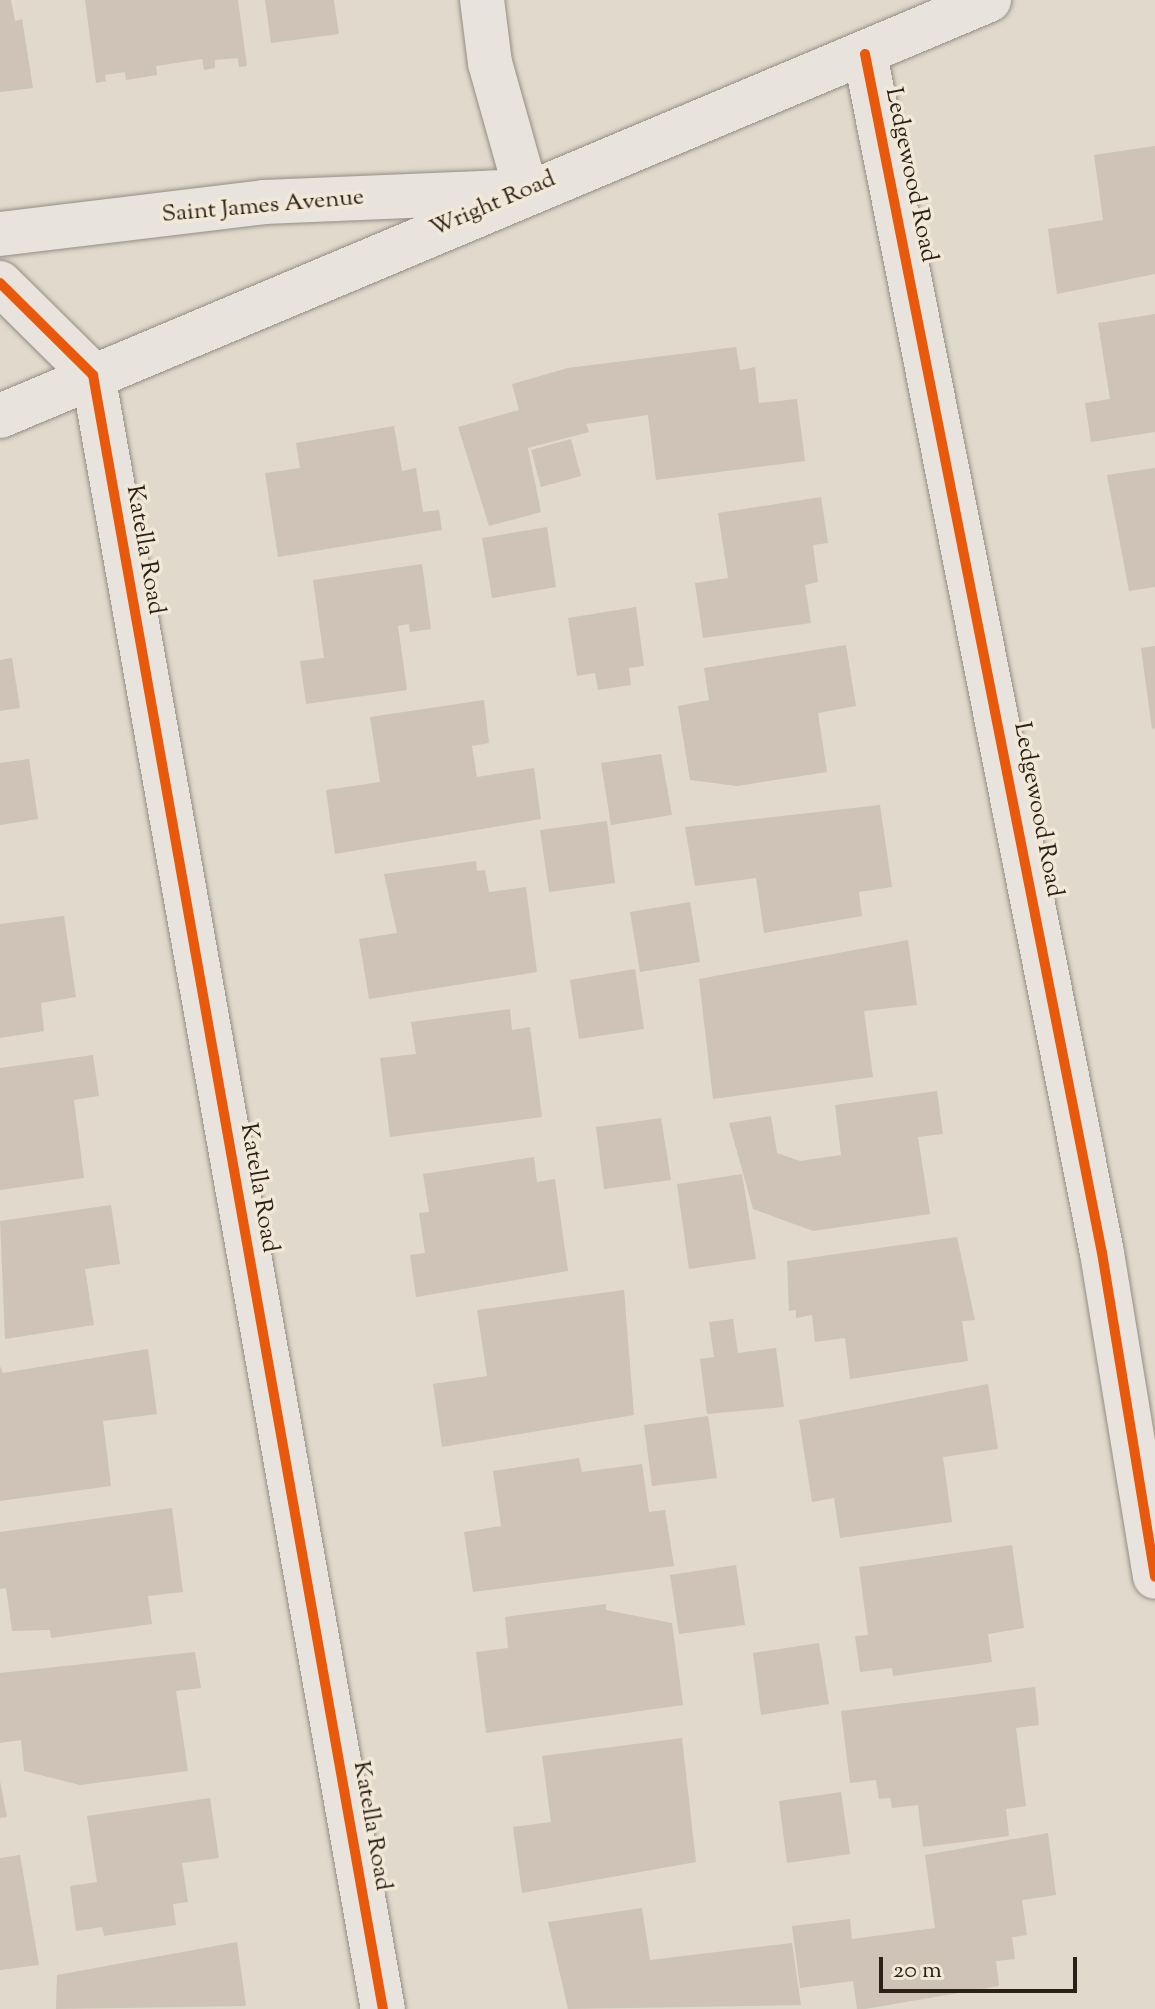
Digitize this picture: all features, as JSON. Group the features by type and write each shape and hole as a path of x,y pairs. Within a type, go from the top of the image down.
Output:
{"street":[{"path":"482,0 490,63 526,191"},
{"name":"Wright Road","path":"0,416 526,191 865,54 989,0"},
{"name":"Ledgewood Road","path":"865,54 1102,1253 1155,1577"},
{"name":"Saint James Avenue","path":"0,234 264,202 526,191"},
{"path":"0,283 93,375"},
{"name":"Katella Road","path":"93,375 383,2009"}],"building":[{"path":"0,0 11,0 15,21 22,19 33,88 0,92"},
{"path":"85,0 238,0 247,66 239,67 238,58 215,60 215,68 204,70 202,59 156,66 157,75 126,80 125,72 105,75 106,81 96,83"},
{"path":"265,0 334,0 339,34 271,43"},
{"path":"1155,146 1155,274 1057,294 1048,229 1103,220 1094,155"},
{"path":"1155,314 1155,432 1091,442 1085,403 1110,399 1098,323"},
{"path":"736,347 740,370 755,367 759,403 797,399 805,461 656,480 648,415 586,424 589,432 528,448 541,512 489,526 458,427 519,410 512,384 568,368"},
{"path":"394,426 402,471 416,468 423,512 439,510 442,530 278,557 265,473 300,468 296,443"},
{"path":"571,439 581,476 541,487 531,450"},
{"path":"1155,468 1155,587 1129,591 1107,475"},
{"path":"821,497 828,543 813,545 818,582 805,585 811,623 703,638 695,583 728,578 718,513"},
{"path":"547,527 556,587 492,598 482,538"},
{"path":"422,564 431,629 410,632 409,624 398,626 407,690 306,704 300,661 324,658 313,580"},
{"path":"636,607 644,666 629,668 631,685 598,690 595,673 577,676 568,618"},
{"path":"846,645 856,706 818,713 827,772 737,786 690,780 678,706 709,700 704,668"},
{"path":"1155,646 1155,728 1152,729 1141,648"},
{"path":"12,658 20,708 0,711 0,660"},
{"path":"484,700 489,743 472,746 477,777 534,768 541,819 335,854 326,790 380,782 370,717"},
{"path":"661,754 672,815 611,825 601,763"},
{"path":"29,759 38,819 0,825 0,763"},
{"path":"880,805 892,887 859,892 862,916 764,933 756,878 695,886 685,827"},
{"path":"607,821 615,883 549,892 540,830"},
{"path":"476,861 477,871 485,870 489,892 526,887 537,972 369,999 359,939 397,933 384,874"},
{"path":"690,902 700,962 640,972 630,912"},
{"path":"64,916 76,997 41,1003 44,1031 0,1038 0,924"},
{"path":"908,940 917,1005 864,1011 873,1077 713,1099 699,979"},
{"path":"635,969 644,1029 579,1039 570,980"},
{"path":"510,1009 512,1030 530,1027 542,1117 390,1137 380,1058 416,1054 411,1022"},
{"path":"93,1055 99,1096 74,1100 84,1178 0,1190 0,1068"},
{"path":"937,1091 943,1134 918,1137 930,1214 813,1231 753,1209 729,1123 771,1116 777,1153 800,1161 841,1155 835,1105"},
{"path":"661,1118 671,1180 604,1189 596,1127"},
{"path":"534,1157 537,1182 555,1179 568,1271 416,1297 410,1255 425,1253 419,1213 429,1212 423,1174"},
{"path":"742,1174 756,1259 689,1269 677,1184"},
{"path":"111,1205 120,1264 85,1269 94,1325 5,1339 0,1221"},
{"path":"957,1237 975,1320 962,1321 968,1361 850,1379 845,1338 815,1342 812,1315 796,1318 796,1310 789,1311 787,1261"},
{"path":"624,1290 634,1415 442,1447 433,1384 487,1376 477,1310"},
{"path":"733,1319 738,1353 776,1348 784,1407 707,1414 700,1359 714,1357 709,1322"},
{"path":"148,1349 157,1414 103,1421 111,1486 0,1501 0,1366 3,1373"},
{"path":"988,1384 998,1449 943,1457 952,1522 840,1538 834,1498 812,1502 799,1420"},
{"path":"708,1416 717,1478 652,1486 644,1425"},
{"path":"579,1458 582,1472 642,1464 649,1512 665,1510 674,1566 473,1592 464,1532 501,1526 493,1471"},
{"path":"172,1508 183,1592 148,1596 152,1624 51,1638 50,1630 12,1631 6,1588 0,1589 0,1532"},
{"path":"1012,1545 1024,1628 988,1634 992,1662 893,1676 892,1668 860,1672 855,1636 868,1635 859,1567"},
{"path":"736,1565 745,1625 679,1634 670,1575"},
{"path":"606,1604 606,1610 672,1623 683,1705 486,1733 476,1652 508,1648 505,1617"},
{"path":"819,1643 829,1704 761,1715 753,1653"},
{"path":"195,1652 201,1688 176,1691 188,1771 80,1785 24,1771 21,1740 0,1743 0,1673"},
{"path":"1035,1687 1039,1725 1016,1728 1026,1806 1006,1809 1009,1836 923,1847 918,1805 892,1808 890,1798 879,1799 876,1780 850,1783 841,1711"},
{"path":"682,1738 696,1862 522,1893 513,1827 551,1822 542,1756"},
{"path":"0,1781 7,1817 0,1818"},
{"path":"841,1792 850,1854 787,1863 779,1801"},
{"path":"210,1798 219,1858 182,1863 188,1902 173,1904 176,1925 104,1936 102,1927 76,1931 70,1886 97,1882 87,1816"},
{"path":"1048,1833 1056,1895 1022,1900 1027,1935 1012,1937 1015,1959 996,1961 999,1986 865,2009 857,2009 853,1981 800,1988 792,1926 850,1919 852,1939 935,1928 925,1855"},
{"path":"20,1855 39,1965 0,1970 0,1858"},
{"path":"642,1908 650,1960 792,1943 801,2005 568,2009 548,1922"},
{"path":"237,1942 246,2006 56,2009 57,1975"}],"cycle path":[{"path":"865,54 1102,1253 1155,1577"},
{"path":"0,283 93,375 383,2009"}]}
